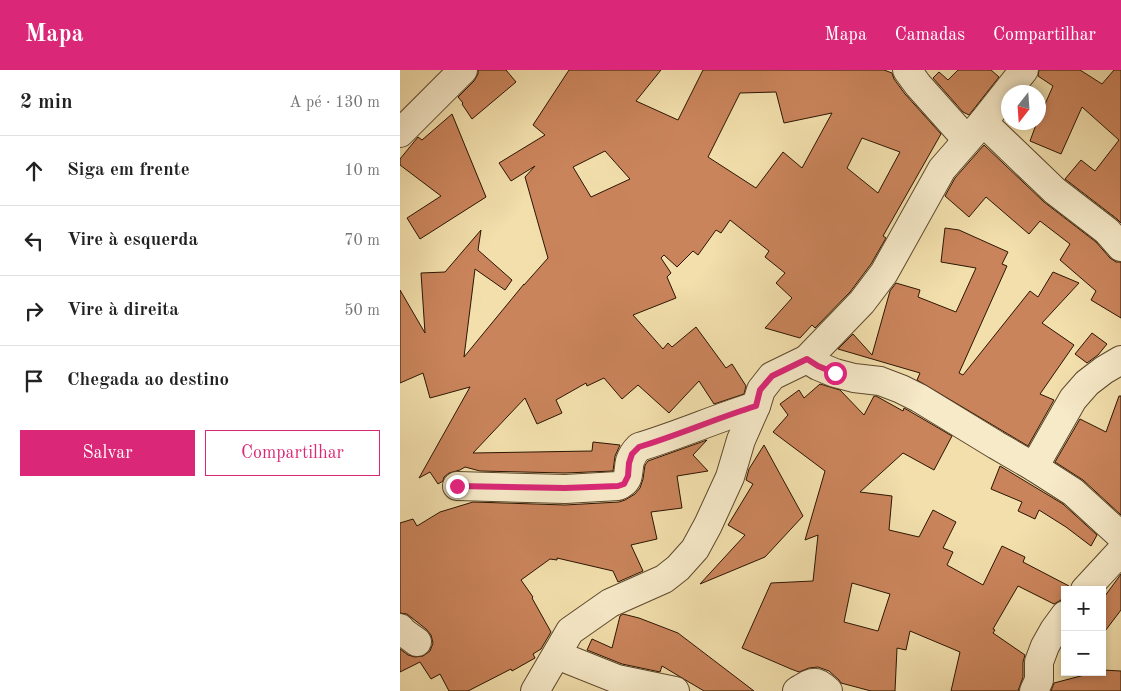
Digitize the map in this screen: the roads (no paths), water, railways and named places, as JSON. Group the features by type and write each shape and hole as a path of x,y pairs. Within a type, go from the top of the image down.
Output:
{"street":[{"path":"400,133 463,70"},
{"path":"906,70 918,85 975,131 1107,231 1121,247"},
{"path":"535,691 570,631 610,603 664,579 678,568 694,549 708,525 730,477 741,440 756,406 760,390 772,376 807,359 862,302 884,273 942,169 1024,70"},
{"path":"807,359 835,373 854,378 880,381 919,398 1072,492 1121,536"},
{"path":"1034,467 1073,399 1087,383 1121,360"},
{"path":"457,486 555,488 618,486 624,484 628,476 632,454 639,447 756,406"},
{"path":"1089,586 1121,551"},
{"path":"1034,691 1039,680 1039,662 1042,654 1061,620"},
{"path":"557,655 617,679 675,691"},
{"path":"797,691 817,682 822,684 828,691"}]}
